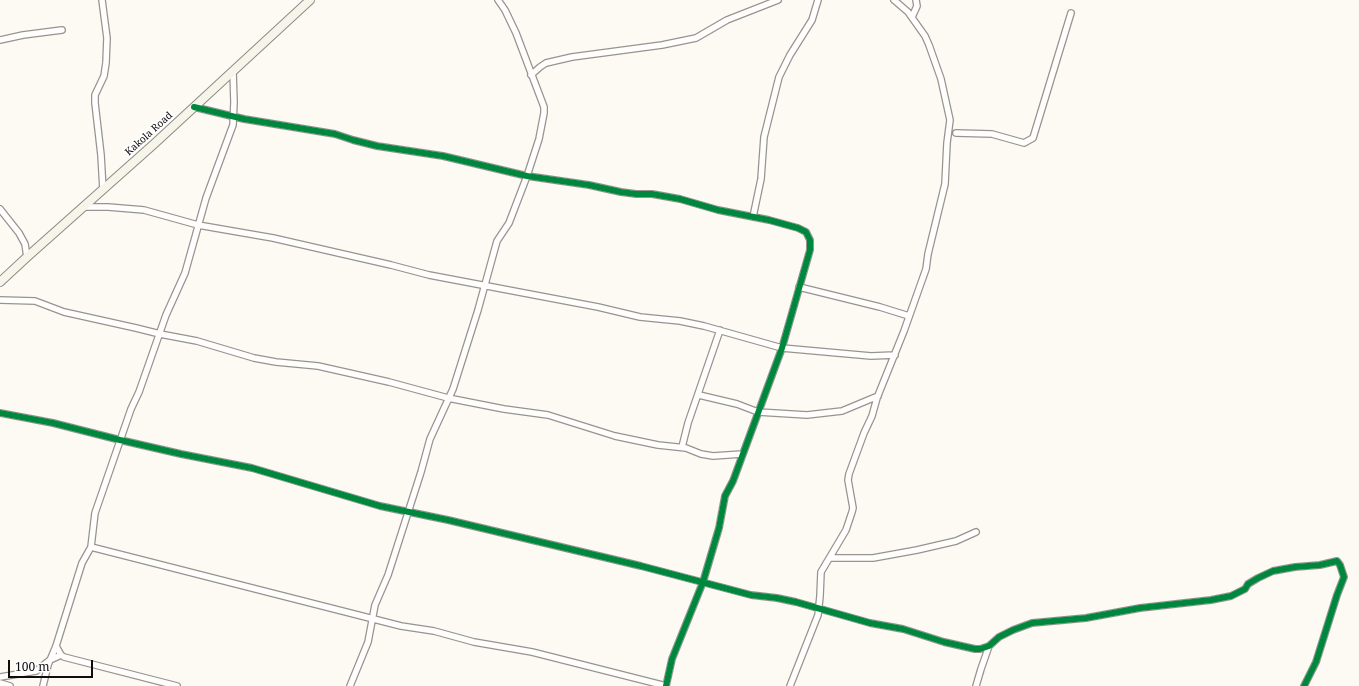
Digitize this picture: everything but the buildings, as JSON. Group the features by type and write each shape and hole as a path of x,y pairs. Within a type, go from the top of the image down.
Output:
{"main road":[{"name":"Kakola Road","path":"0,282 103,190 310,0"}],"street":[{"path":"102,0 107,38 106,63 104,76 95,95 95,102 103,190"},
{"path":"350,686 368,642 371,618 388,575 430,439 453,389 497,241 506,229 527,176 539,139 544,110 516,33 505,10 498,0"},
{"path":"531,75 546,63 572,57 662,45 696,38 727,20 778,0"},
{"path":"753,217 761,179 764,137 779,77 790,55 812,20 817,3 822,0"},
{"path":"790,686 814,626 819,608 820,575 824,565 831,558 846,530 852,512 853,508 848,480 849,474 895,355 926,269 928,254 945,184 950,120 941,79 929,45 912,17 894,0"},
{"path":"912,17 917,6 916,0"},
{"path":"956,133 992,134 1024,144 1033,138 1071,13"},
{"path":"0,40 23,35 62,30"},
{"path":"44,686 50,660 56,646 82,563 91,547 94,513 166,315 185,273 208,190 230,133 235,93 233,71"},
{"path":"91,547 402,626 474,642 532,652 666,686 672,659 703,582 725,496 733,481 782,348 798,287 810,250 810,240 808,235 798,228 718,210 680,199 652,194 621,192 589,185 527,176 443,156 377,146 335,134 233,116 194,107"},
{"path":"84,207 144,210 198,225 273,238 391,264 429,275 485,284 598,307 622,314 680,322 720,330 782,348 871,356 895,355"},
{"path":"0,209 25,244 27,257"},
{"path":"798,287 880,307 909,316"},
{"path":"0,300 35,301 64,312 197,341 254,358 276,362 304,364 350,373 448,398 504,409 548,415 629,439 658,445 682,447 707,456 742,454"},
{"path":"682,447 688,423 720,330"},
{"path":"699,394 737,404 758,412 807,416 833,413 854,407 878,396"},
{"path":"0,413 53,423 181,454 252,468 380,506 486,529 751,595 777,598 819,608 870,623 903,629 980,650 989,646 1013,630 1032,623 1086,618 1140,608 1211,600 1231,596 1245,589 1248,584 1258,578 1273,571 1295,566 1320,566 1337,561 1344,577 1316,662 1304,686"},
{"path":"831,558 873,558 956,541 976,532"},
{"path":"56,646 61,655 64,657 177,686"},
{"path":"976,686 989,646"},
{"path":"0,677 36,671 50,660 61,655"},
{"path":"0,683 10,686"}],"cycle path":[{"path":"194,107 244,119 335,134 377,146 443,156 527,176 589,185 621,192 652,194 680,199 718,210 769,220 798,228 806,232 810,240 810,250 782,348 733,481 725,496 719,528 703,582 672,659 666,686"},
{"path":"0,413 53,423 181,454 252,468 380,506 448,520 641,566 751,595 796,602 870,623 903,629 944,642 975,649 989,646 999,637 1032,623 1086,618 1140,608 1211,600 1231,596 1245,589 1248,584 1258,578 1273,571 1320,565 1337,561 1344,577 1316,662 1304,686"}]}
